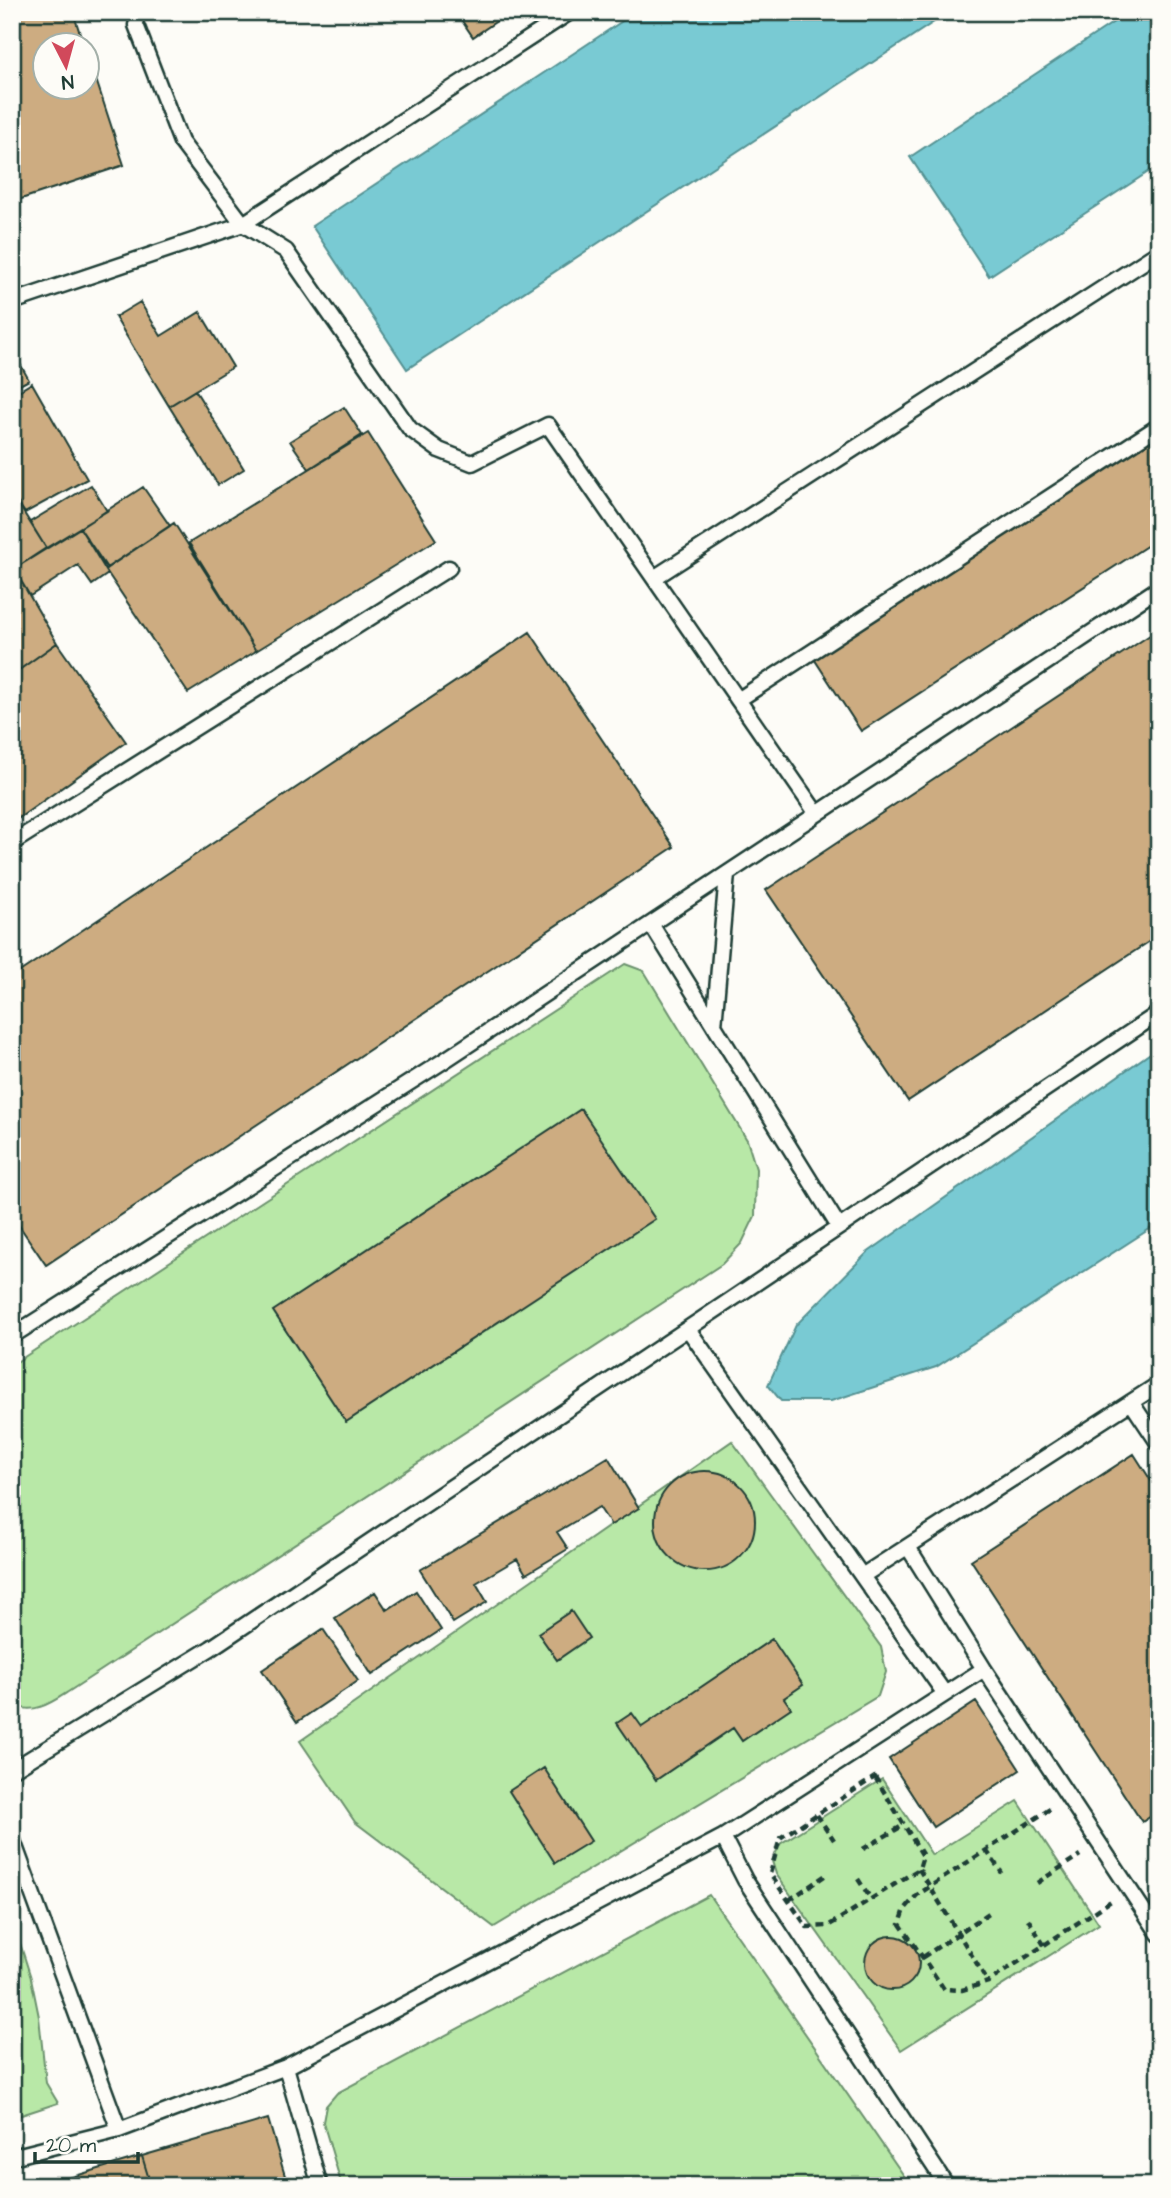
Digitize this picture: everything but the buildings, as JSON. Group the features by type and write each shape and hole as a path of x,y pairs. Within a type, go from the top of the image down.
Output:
{"lane":[{"path":"12,302 243,224 570,12"},
{"path":"136,25 181,142 243,224 286,251 410,429 439,450 472,463 548,425 817,814"},
{"path":"654,578 1159,252"},
{"path":"738,700 1159,426"},
{"path":"12,844 449,568"},
{"path":"12,1336 445,1060 1159,588"},
{"path":"714,1026 727,874"},
{"path":"651,923 839,1227"},
{"path":"12,1770 211,1648 1159,1013"},
{"path":"688,1329 945,1693"},
{"path":"862,1576 1159,1384"},
{"path":"1131,1402 1159,1444"},
{"path":"908,1547 984,1669 1159,1934"},
{"path":"12,2157 119,2130 286,2067 723,1836 984,1669"},
{"path":"723,1836 745,1880 947,2186"},
{"path":"12,1838 119,2130"},
{"path":"286,2067 320,2186"}],"path":[{"path":"875,1777 904,1825 923,1856 919,1869 828,1926 807,1927 770,1874 780,1838 875,1777"},
{"path":"1068,1797 917,1895 905,1909 901,1924 944,1989 962,1990 988,1982 1130,1889"},
{"path":"816,1815 834,1840"},
{"path":"863,1849 904,1825"},
{"path":"1037,1884 1098,1842"},
{"path":"986,1850 1002,1873"},
{"path":"919,1869 988,1982"},
{"path":"789,1900 826,1875"},
{"path":"858,1879 871,1899"},
{"path":"923,1957 992,1911"},
{"path":"1028,1919 1044,1945"}],"green space":[{"path":"625,964 644,971 747,1140 756,1169 755,1216 742,1243 722,1264 62,1696 41,1707 27,1709 12,1704 12,1365"},
{"path":"732,1441 881,1647 886,1672 878,1696 494,1927 355,1822 300,1741"},
{"path":"882,1779 932,1855 1018,1801 1099,1924 901,2050 776,1874 772,1861 780,1844"},
{"path":"709,1895 911,2186 342,2186 323,2122 326,2106 337,2093"},
{"path":"12,1918 31,1978 39,2017 46,2083 58,2103 12,2118"}],"water":[{"path":"636,12 949,12 407,369 312,226"},
{"path":"1129,12 1159,12 1159,165 989,276 910,157"},
{"path":"1159,1047 1159,1223 936,1367 831,1401 781,1401 768,1385 796,1325 867,1253"}]}
